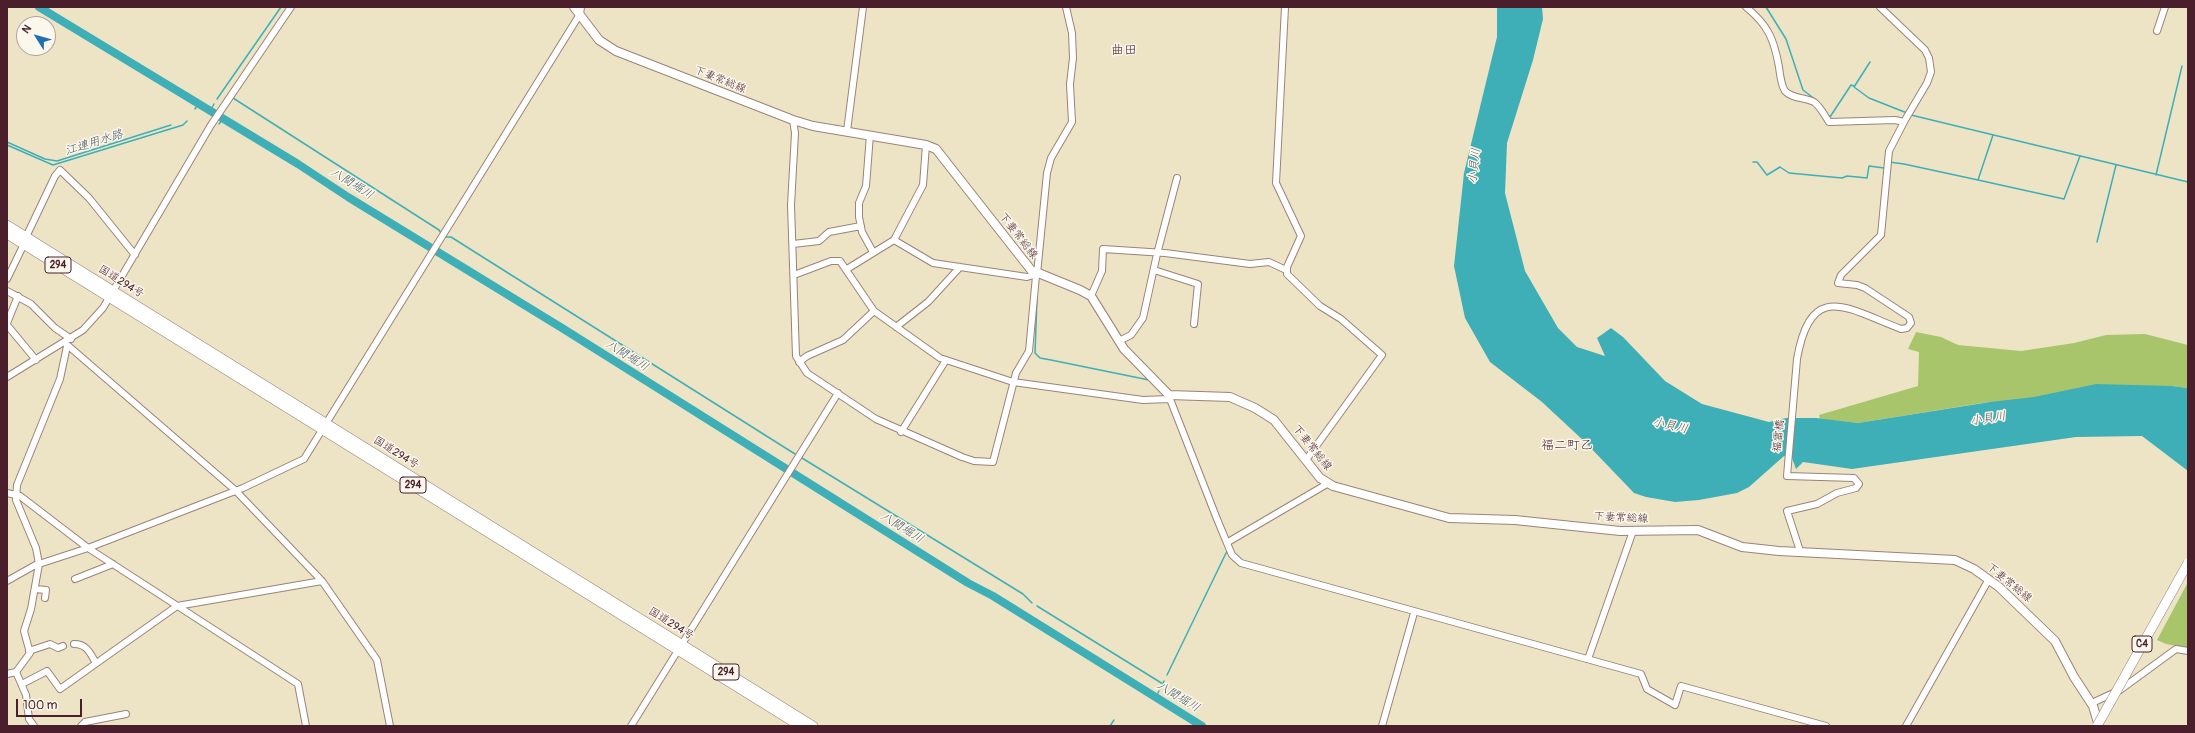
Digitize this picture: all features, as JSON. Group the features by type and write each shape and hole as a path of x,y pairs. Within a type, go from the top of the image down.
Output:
{"highway":[{"name":"国道294号","path":"7,225 25,241 680,648 800,726"},
{"name":"国道294号","path":"7,234 25,241"},
{"name":"C4","path":"2098,726 2188,563"},
{"name":"国道294号","path":"680,648 813,726"}],"main road":[{"name":"下妻常総線","path":"574,7 580,11 599,40 616,51 793,120 847,132 926,145 936,149 944,157 1036,275 1080,290 1091,296"},
{"path":"1091,296 1119,341 1129,354 1170,398"},
{"name":"下妻常総線","path":"1170,398 1219,395 1240,400 1274,420 1327,484 1449,518 1515,520 1620,531 1698,530 1742,547 1779,551 1948,558 1965,564 1989,579 2033,618 2055,641 2074,677 2092,703 2098,726"}],"street":[{"path":"7,377 67,342 92,322 135,255 212,122 291,7"},
{"path":"847,132 862,7"},
{"path":"793,120 795,133 791,205 796,356 799,362 807,373 876,419 901,432 962,457 993,462 1013,382 1016,373 1029,351 1047,172 1051,158 1072,122 1070,84 1073,58 1072,33 1066,7"},
{"path":"1285,7 1276,183 1301,236 1286,270"},
{"path":"1746,7 1764,24 1771,35 1777,54 1781,82 1785,91 1793,96 1814,103 1829,122 1895,120 1904,122 1932,72 1929,58 1925,50 1880,7"},
{"path":"2157,31 2165,7"},
{"path":"7,581 39,564 88,548 235,490 304,459 439,243 580,11"},
{"name":"福雷橋","path":"1800,551 1787,511 1817,504 1837,494 1856,488 1859,484 1854,478 1787,476 1787,461 1800,342 1807,323 1819,309 1834,306 1901,329 1910,326 1909,317 1865,288 1857,285 1838,283 1841,276 1881,235 1889,151 1904,122"},
{"path":"870,136 866,186 859,203 861,226 873,252"},
{"path":"847,269 894,240 923,185 926,145"},
{"path":"7,279 55,176 60,170 89,198 135,255"},
{"path":"1119,341 1131,335 1143,318 1157,254 1178,178"},
{"path":"793,244 819,241 829,232 861,226"},
{"path":"894,240 933,263 1027,277 1036,275"},
{"path":"1091,296 1102,271 1103,249 1250,264 1269,262 1286,270 1291,278 1320,306 1345,323 1382,355 1306,460"},
{"path":"794,275 831,261 840,261 847,269 874,311 896,327 946,360 1013,382 1143,400 1170,398 1197,465 1206,494 1232,554 1240,563 1414,613 1641,674 1647,689 1675,705 1681,686 1826,726"},
{"path":"896,327 928,302 960,267"},
{"path":"1154,270 1198,284 1194,324"},
{"path":"7,291 31,304 67,342 235,490 322,581 377,660 390,726"},
{"path":"18,296 7,324 36,360"},
{"path":"799,362 807,356 843,340 874,311"},
{"path":"7,674 16,672 26,660 29,652 24,631 35,589 39,564 36,548 20,513 15,494 16,485 60,379 67,342"},
{"path":"901,432 946,360"},
{"path":"632,726 838,393"},
{"path":"1228,542 1327,484"},
{"path":"7,493 15,494 88,548 298,684 306,726"},
{"path":"1588,659 1633,531"},
{"path":"75,579 113,564"},
{"path":"1906,726 1989,579"},
{"path":"22,684 47,671 60,689 177,606 322,581"},
{"path":"35,589 46,590 45,598"},
{"path":"1382,726 1414,613"},
{"path":"29,652 50,644 58,648 63,646"},
{"path":"74,644 81,644 86,647 96,663"},
{"path":"2092,703 2120,690 2176,649 2188,651"},
{"path":"16,672 22,684 29,707 29,720 34,726"},
{"path":"81,726 85,722 126,714"}],"green space":[{"path":"1916,332 1941,337 1958,345 2021,351 2074,343 2106,335 2145,334 2188,345 2188,388 2172,386 1982,403 1858,423 1820,419 1819,415 1918,386 1919,352 1908,349"},
{"path":"2188,582 2188,648 2166,644 2157,640"}],"water":[{"name":"小貝川","path":"1497,7 1542,7 1543,19 1533,60 1507,143 1505,193 1525,271 1558,328 1577,347 1605,356 1597,338 1611,328 1623,337 1665,381 1702,404 1769,422 1786,418 1816,418 1858,423 1990,402 2034,397 2096,384 2172,386 2188,388 2188,471 2142,436 2076,437 1852,469 1803,462 1796,469 1792,458 1784,456 1749,487 1737,493 1699,500 1675,502 1646,497 1634,493 1585,442 1542,402 1490,362 1465,318 1454,266 1464,173 1497,37"}],"waterway":[{"name":"八間堀川","path":"39,7 298,164 348,197 562,328 968,583 993,596 1202,726"},
{"path":"217,99 281,7"},
{"path":"1766,7 1786,39 1803,90 1816,100"},
{"path":"1870,62 1854,87 1869,98 1907,113"},
{"path":"2156,175 2182,66"},
{"path":"1827,114 1830,117 1851,85 1854,86"},
{"path":"233,98 439,230 441,233"},
{"name":"江連用水路","path":"195,109 199,103"},
{"name":"八間堀川","path":"210,111 214,104"},
{"path":"1911,115 2188,182"},
{"name":"八間堀川","path":"219,124 223,119"},
{"name":"江連用水路","path":"7,145 53,165 183,125 187,121"},
{"name":"江連用水路","path":"7,142 45,159 57,161 171,125"},
{"path":"1889,162 1978,180 1993,135"},
{"path":"1978,180 2064,199 2080,156"},
{"path":"1753,162 1757,162 1767,175 1780,167 1789,173 1842,178 1847,176 1867,178 1869,166 1884,168 1885,166"},
{"path":"2097,242 2116,165"},
{"path":"446,237 451,237 795,454"},
{"path":"1037,298 1035,353 1040,358 1149,380"},
{"path":"42,319 60,335"},
{"path":"802,458 1023,594 1032,603"},
{"path":"1202,488 1209,507"},
{"path":"1167,675 1228,549"},
{"path":"1037,606 1163,684 1164,681"},
{"name":"八間堀川","path":"1155,698 1159,691"},
{"path":"1110,726 1114,720"}],"district":[{"name":"曲田","path":"1124,51"},
{"name":"福二町乙","path":"1567,446"}]}
